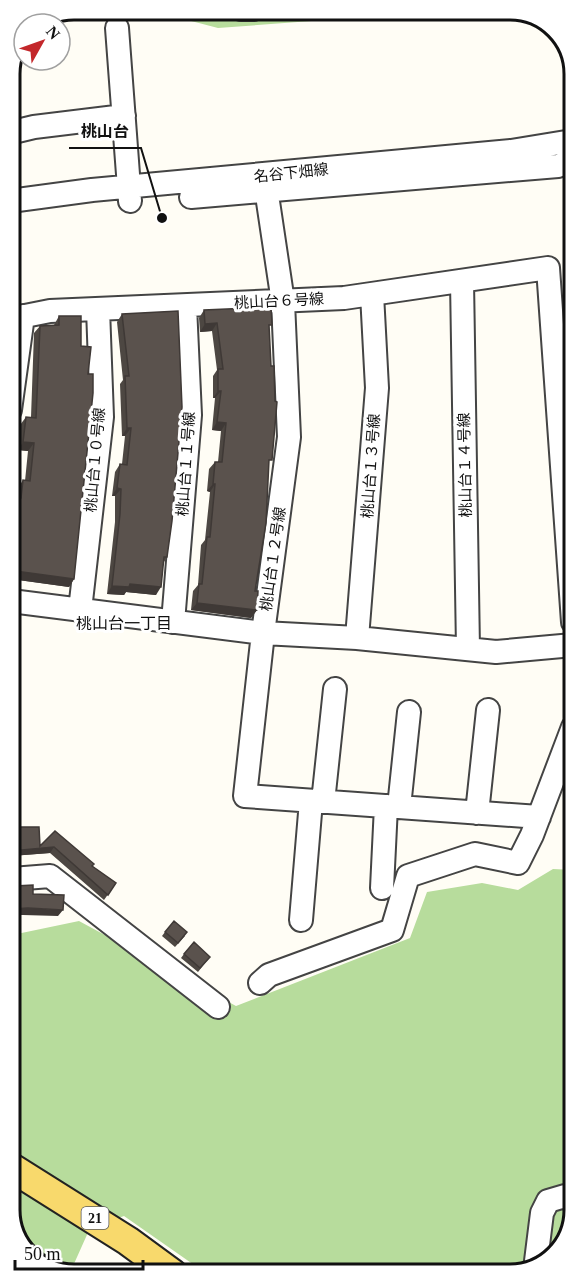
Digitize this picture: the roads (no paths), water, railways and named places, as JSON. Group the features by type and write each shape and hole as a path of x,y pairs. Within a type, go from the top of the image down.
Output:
{"main road":[{"name":"21","path":"20,1173 128,1240 160,1264"}],"street":[{"path":"117,28 130,195"},
{"path":"20,130 124,116"},
{"name":"名谷下畑線","path":"266,184 564,142"},
{"name":"名谷下畑線","path":"20,215 130,195 564,164"},
{"name":"桃山台１２号線","path":"266,184 283,302 289,437 263,633 357,638 496,652 564,646"},
{"name":"名谷下畑線","path":"20,200 92,190 130,195"},
{"name":"桃山台６号線","path":"20,316 50,311 283,302 372,294 548,268 564,457"},
{"name":"桃山台１４号線","path":"462,281 468,649"},
{"name":"桃山台１３号線","path":"357,638 377,388 372,294"},
{"name":"桃山台１１号線","path":"173,622 190,415 185,306"},
{"name":"桃山台１０号線","path":"80,610 102,417 98,309"},
{"path":"20,602 263,633 245,796 477,813 536,826"},
{"path":"301,920 335,689"},
{"path":"477,813 488,710"},
{"path":"382,888 409,712"},
{"path":"260,983 269,975 392,930 408,876 475,854 519,863 536,826 564,751"},
{"path":"20,878 50,876 218,1007"},
{"path":"536,1257 542,1213 548,1201 564,1196"}],"place":[{"name":"桃山台","path":"162,218"}],"district":[{"name":"桃山台一丁目","path":"124,623"}]}
